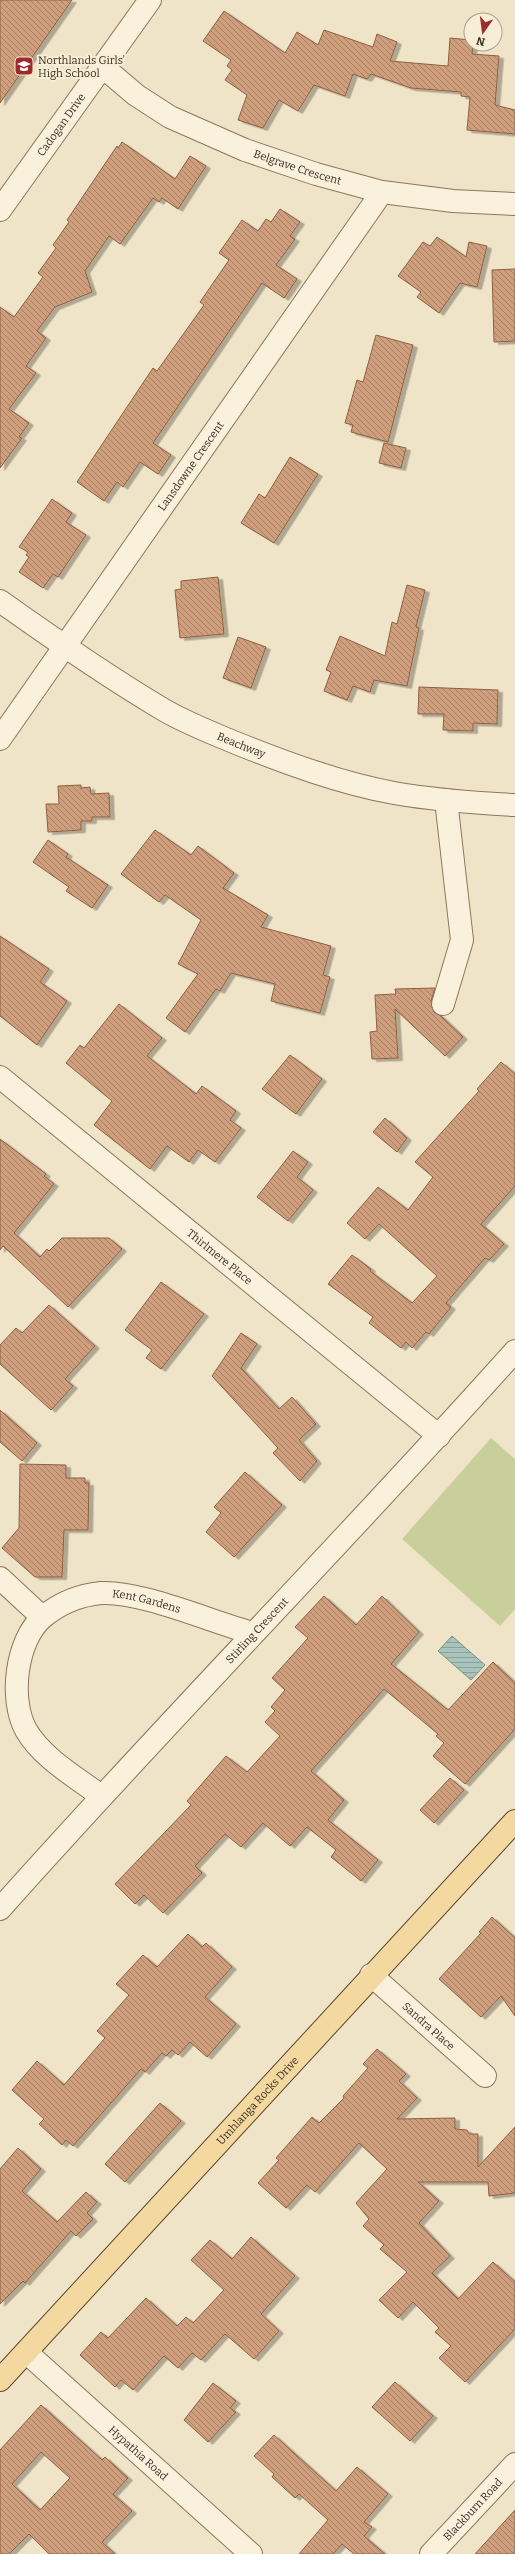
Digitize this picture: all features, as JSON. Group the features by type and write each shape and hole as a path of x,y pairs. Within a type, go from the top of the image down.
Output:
{"main road":[{"name":"Umhlanga Rocks Drive","path":"0,2380 371,1975 515,1821"}],"street":[{"name":"Cadogan Drive","path":"0,210 150,0"},
{"name":"Belgrave Crescent","path":"103,67 136,95 170,117 202,133 316,174 382,192 453,200 515,204"},
{"name":"Lansdowne Crescent","path":"0,739 382,192"},
{"name":"Beachway","path":"0,601 65,648 160,708 200,728 254,750 334,777 393,793 446,800 515,805"},
{"path":"443,1004 462,940 446,800"},
{"name":"Thirlmere Place","path":"0,1077 439,1436"},
{"name":"Stirling Crescent","path":"0,1909 101,1796 439,1436 515,1351"},
{"path":"0,1578 42,1617"},
{"name":"Kent Gardens","path":"101,1796 46,1754 26,1730 16,1694 17,1668 27,1640 42,1617 72,1599 102,1593 134,1596 253,1633"},
{"name":"Sandra Place","path":"371,1975 485,2076"},
{"name":"Hypathia Road","path":"26,2352 251,2554"},
{"name":"Blackburn Road","path":"431,2554 515,2464"}],"green space":[{"path":"491,1438 515,1459 515,1609 500,1626 402,1539"}],"water":[{"path":"452,1636 485,1665 471,1680 438,1651"}],"building":[{"path":"0,0 72,0 0,103"},
{"path":"224,11 285,53 297,32 318,45 324,30 373,47 377,34 397,42 390,61 448,66 450,38 463,39 463,52 499,56 495,105 515,110 515,134 467,130 470,97 461,96 461,92 411,88 371,74 367,79 353,74 345,96 314,85 298,111 279,100 263,128 238,120 247,95 225,80 232,70 227,66 231,60 203,41"},
{"path":"122,142 175,179 190,156 206,166 178,209 162,198 159,202 153,198 120,244 109,236 85,271 92,292 55,307 37,331 46,338 26,366 36,373 9,409 29,423 19,437 22,438 0,468 0,307 14,317 43,277 38,273 56,248 53,245 69,222 67,220 117,146 118,148"},
{"path":"280,209 300,222 290,236 295,239 276,265 297,279 284,298 262,283 153,443 171,455 158,474 140,462 123,487 117,482 104,501 77,482 153,368 157,371 204,305 200,302 229,260 219,253 242,220 258,231 266,219 271,222"},
{"path":"437,237 466,257 469,242 487,246 477,287 460,283 439,313 417,297 421,292 398,276 423,242 430,246"},
{"path":"515,269 515,341 494,342 492,270"},
{"path":"376,335 413,345 388,442 351,432 353,425 345,423 357,380 363,382"},
{"path":"384,443 406,448 401,468 379,463"},
{"path":"290,457 318,474 274,543 241,523 259,494 265,498"},
{"path":"52,499 72,513 66,522 86,535 58,577 53,574 43,588 19,572 29,557 26,555 28,552 19,547"},
{"path":"218,577 224,634 180,638 175,590 181,589 181,581"},
{"path":"407,585 425,590 416,627 419,628 407,686 374,680 370,692 353,686 347,700 324,691 331,672 326,670 340,636 385,656 392,622 397,624"},
{"path":"238,637 266,647 251,688 223,678"},
{"path":"419,687 498,690 497,724 473,723 473,731 443,730 444,714 418,714"},
{"path":"81,785 81,788 90,787 91,794 109,793 110,817 92,817 92,821 81,821 81,830 48,832 46,804 59,804 58,786"},
{"path":"155,830 191,855 198,846 234,873 223,888 268,915 261,927 331,946 323,975 330,977 320,1013 271,1001 275,984 231,973 220,991 216,989 185,1032 166,1018 198,974 178,964 201,920 165,895 159,902 121,874"},
{"path":"48,840 68,854 66,857 108,885 92,908 66,891 69,887 33,862"},
{"path":"0,936 49,969 40,982 67,1001 37,1045 0,1016"},
{"path":"435,988 431,1001 434,1012 441,1016 463,1037 445,1056 395,1009 398,1058 372,1059 370,1032 377,1031 375,995 396,994 395,989"},
{"path":"119,1004 162,1038 147,1056 196,1094 202,1086 236,1111 230,1120 241,1128 215,1162 198,1150 189,1162 167,1146 150,1169 94,1125 112,1101 66,1063 80,1045 84,1048"},
{"path":"290,1055 322,1079 296,1114 262,1089"},
{"path":"501,1062 515,1074 515,1186 481,1224 504,1244 489,1260 485,1258 446,1303 451,1307 429,1334 426,1332 412,1348 406,1342 401,1348 369,1323 373,1317 328,1284 352,1255 371,1269 370,1271 412,1303 437,1276 379,1224 365,1239 347,1223 378,1187 408,1210 433,1177 415,1162 479,1091 477,1089"},
{"path":"385,1118 407,1138 397,1152 373,1132"},
{"path":"0,1139 46,1174 44,1176 54,1184 14,1233 40,1257 47,1249 49,1251 62,1238 109,1238 122,1249 68,1307 3,1246 0,1250"},
{"path":"293,1151 308,1162 297,1177 313,1190 288,1221 257,1197"},
{"path":"161,1282 204,1314 161,1369 146,1358 152,1350 125,1330"},
{"path":"49,1305 95,1346 65,1379 73,1386 51,1410 0,1364 0,1345 16,1328 22,1333"},
{"path":"241,1333 257,1344 241,1368 279,1409 292,1397 316,1424 299,1440 317,1461 300,1481 273,1453 278,1448 212,1376"},
{"path":"0,1410 37,1443 22,1461 0,1442"},
{"path":"20,1464 66,1465 66,1478 85,1478 85,1483 89,1483 88,1530 64,1530 62,1577 35,1577 2,1548 19,1528"},
{"path":"245,1472 282,1505 234,1557 206,1532 221,1513 214,1507"},
{"path":"324,1596 356,1625 382,1596 419,1632 391,1664 448,1710 493,1662 515,1683 515,1729 465,1784 433,1756 444,1743 436,1736 438,1734 384,1689 311,1771 344,1800 328,1820 378,1860 361,1881 331,1857 336,1850 307,1827 290,1846 263,1823 241,1847 225,1834 195,1866 202,1873 163,1913 144,1895 135,1904 115,1884 191,1805 187,1801 226,1756 247,1772 280,1736 265,1722 275,1711 271,1707 285,1690 272,1678 308,1638 295,1627"},
{"path":"450,1778 464,1790 434,1823 420,1810"},
{"path":"492,1917 515,1938 515,2016 501,1996 481,2017 439,1979 481,1933 479,1932"},
{"path":"188,1934 202,1947 206,1943 232,1967 205,1997 236,2024 207,2057 190,2042 178,2055 172,2050 166,2056 162,2053 145,2072 141,2069 73,2146 66,2140 62,2145 39,2124 44,2119 12,2090 37,2061 64,2085 105,2038 97,2031 129,1995 116,1984 143,1955 157,1967"},
{"path":"377,2049 406,2074 399,2081 417,2098 397,2119 455,2118 455,2129 467,2130 469,2134 478,2134 478,2167 515,2127 515,2193 489,2196 488,2182 418,2182 439,2201 419,2223 450,2256 432,2273 458,2299 493,2262 515,2282 515,2329 465,2382 439,2358 451,2346 435,2332 439,2328 413,2302 398,2318 379,2300 407,2272 380,2249 384,2245 363,2226 369,2219 356,2203 387,2169 359,2143 315,2192 307,2185 286,2208 258,2183 279,2160 276,2158 312,2117 319,2123 344,2098 343,2096 368,2068 363,2064"},
{"path":"160,2103 181,2121 125,2182 105,2164"},
{"path":"18,2148 41,2169 22,2191 57,2222 86,2192 97,2202 87,2213 93,2219 76,2236 71,2231 25,2283 23,2281 0,2304 0,2169"},
{"path":"251,2237 295,2276 261,2314 279,2331 254,2359 225,2334 201,2360 192,2353 178,2368 164,2356 133,2390 121,2380 115,2387 80,2355 101,2332 108,2338 146,2298 177,2326 186,2317 193,2323 224,2290 191,2260 210,2240 232,2259"},
{"path":"395,2382 433,2416 410,2441 372,2407"},
{"path":"213,2383 236,2401 230,2408 236,2412 208,2442 184,2420"},
{"path":"41,2405 102,2460 105,2457 128,2478 113,2494 132,2511 102,2542 115,2554 49,2554 29,2534 9,2554 0,2554 0,2450","holes":["41,2452 70,2478 40,2510 12,2484"]},
{"path":"274,2435 336,2491 357,2467 388,2494 364,2522 372,2527 364,2536 385,2554 354,2554 342,2544 333,2554 299,2554 328,2520 299,2494 295,2498 272,2477 274,2474 254,2456"},
{"path":"515,2510 515,2554 475,2554"}],"place":[{"name":"Northlands Girls' High School","path":"24,66"}]}
